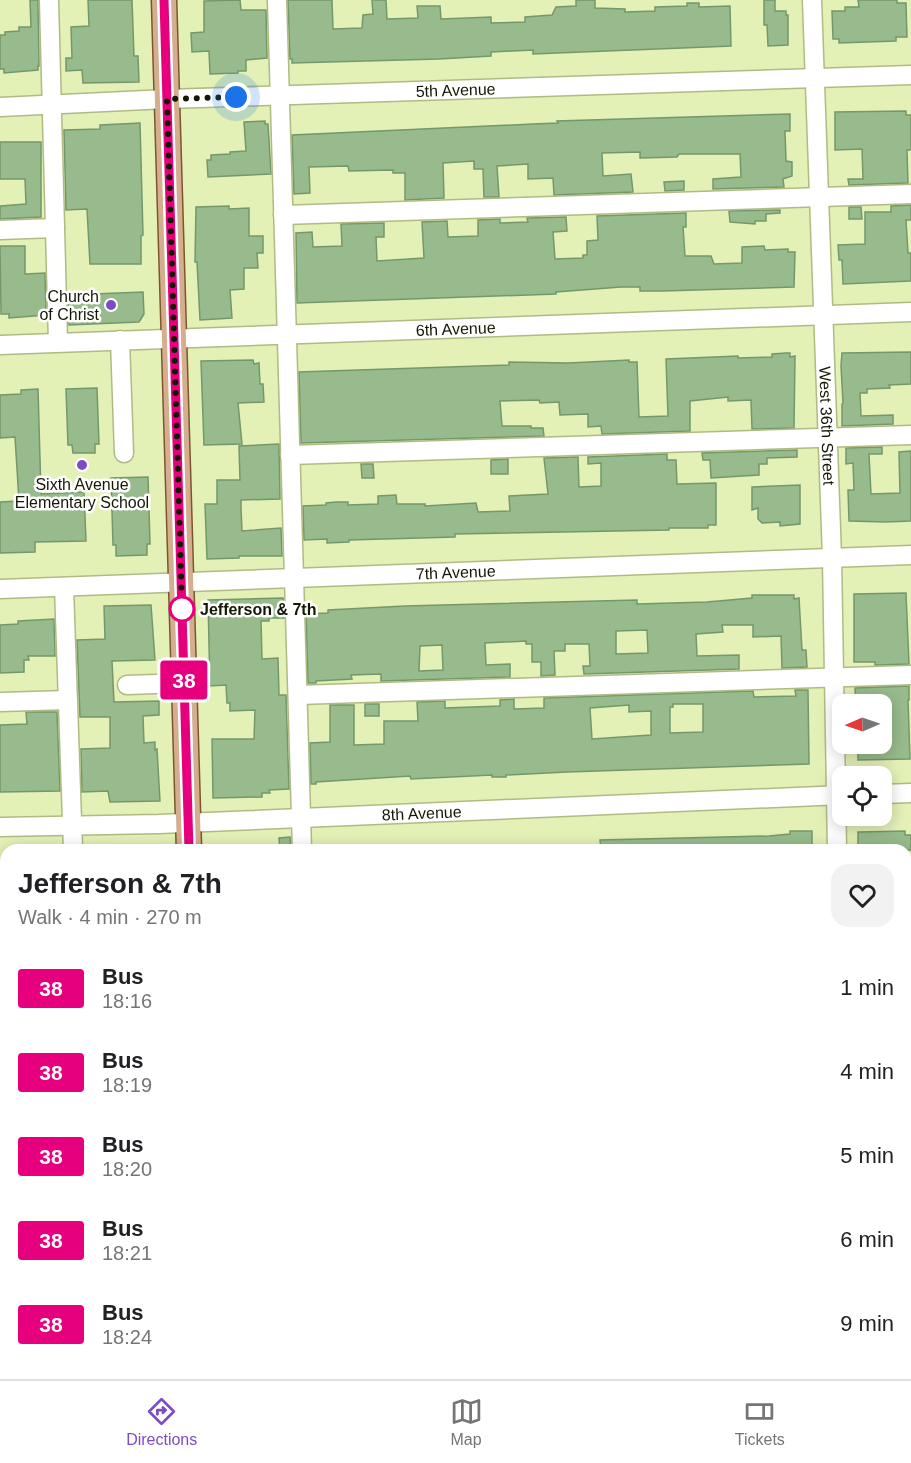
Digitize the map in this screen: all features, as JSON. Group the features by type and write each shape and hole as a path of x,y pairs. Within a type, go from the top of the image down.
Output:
{"main road":[{"path":"164,0 189,844"}],"street":[{"path":"49,0 58,342"},
{"path":"277,0 302,844"},
{"name":"West 36th Street","path":"812,0 839,766"},
{"name":"5th Avenue","path":"0,107 167,99 911,75"},
{"path":"283,215 911,194"},
{"path":"0,230 55,228"},
{"name":"6th Avenue","path":"0,345 911,312"},
{"path":"120,340 124,453"},
{"path":"290,455 911,435"},
{"name":"7th Avenue","path":"0,589 911,555"},
{"path":"64,587 73,844"},
{"path":"298,695 911,675"},
{"path":"127,685 184,683"},
{"path":"0,702 68,700"},
{"path":"892,794 911,793"},
{"name":"8th Avenue","path":"0,827 188,822 832,795"},
{"name":"West 36th Street","path":"837,844 838,826"}],"building":[{"path":"30,0 38,0 38,70 4,73 4,69 0,69 0,35 5,35 5,32 19,31 19,27 31,27"},
{"path":"88,0 132,0 134,56 138,56 139,82 83,83 82,70 66,71 66,58 72,58 71,27 89,26"},
{"path":"240,0 241,10 266,10 267,58 246,60 246,71 210,74 209,51 192,52 191,33 204,32 204,1"},
{"path":"288,0 332,0 333,29 362,28 363,15 373,14 372,0 386,0 387,19 418,18 417,6 440,6 441,19 491,17 491,23 525,22 525,17 552,15 556,7 576,6 576,0 595,0 595,8 625,9 625,12 655,11 655,7 687,6 687,3 699,3 699,7 730,6 731,46 533,54 533,50 491,52 491,56 439,59 292,63"},
{"path":"764,0 775,0 775,11 786,11 788,45 768,46 767,25 764,25"},
{"path":"858,0 897,0 897,3 906,3 907,37 896,37 896,41 839,43 839,39 833,39 832,11 845,11 845,7 859,7"},
{"path":"906,111 906,115 911,115 911,150 907,150 908,183 849,185 848,179 863,179 862,149 835,150 835,112"},
{"path":"790,114 790,131 785,131 786,161 792,162 792,176 783,179 784,187 713,189 713,179 741,177 740,154 679,154 677,157 640,158 640,152 602,153 603,176 631,174 633,192 554,195 553,178 528,179 528,164 497,166 499,197 484,197 483,169 474,169 474,161 443,163 444,198 405,200 405,173 393,173 393,170 349,171 348,166 309,167 310,193 294,194 292,135 558,123 557,121"},
{"path":"265,121 265,124 268,124 271,174 208,177 207,160 211,160 211,155 246,151 244,122"},
{"path":"140,123 143,235 141,236 141,264 90,264 87,209 66,210 64,130 100,129 100,125"},
{"path":"0,142 41,142 41,217 0,219 0,206 26,204 25,179 0,179"},
{"path":"684,181 684,190 665,191 664,182"},
{"path":"911,205 911,220 906,220 908,253 911,253 911,281 843,284 842,260 839,260 838,245 865,244 865,212 891,212 891,206"},
{"path":"229,206 229,209 249,208 249,236 263,236 263,253 257,253 258,268 244,268 244,289 230,290 232,318 200,320 197,262 195,262 196,207"},
{"path":"849,207 861,207 862,219 849,219"},
{"path":"780,210 780,213 766,214 766,221 755,221 755,224 730,222 729,211"},
{"path":"686,213 686,227 683,227 685,256 711,256 714,264 742,263 742,247 764,246 765,250 788,249 788,252 795,252 794,287 640,291 640,287 621,287 556,292 556,294 297,303 296,233 312,232 313,247 342,246 341,224 384,223 384,237 376,237 377,261 424,258 422,222 447,221 448,237 478,236 478,220 500,219 500,223 528,222 527,218 566,217 567,231 553,232 555,259 583,258 583,255 587,255 587,241 598,240 597,216"},
{"path":"0,246 25,246 25,274 45,273 46,315 9,318 9,314 1,314"},
{"path":"143,292 144,314 139,322 69,325 68,295"},
{"path":"911,352 911,384 889,385 890,388 867,389 867,393 860,393 861,416 893,415 893,424 842,426 842,353"},
{"path":"790,353 790,357 795,356 794,428 752,429 751,400 728,401 728,397 690,401 690,431 602,434 601,426 588,427 588,414 560,415 559,402 500,401 502,426 543,428 544,436 301,443 299,372 509,365 509,362 568,363 629,360 629,362 637,362 639,417 668,416 666,359 772,357 772,354"},
{"path":"253,360 254,364 259,363 264,402 238,403 242,444 204,445 201,361"},
{"path":"97,388 99,444 95,444 95,453 73,453 72,445 68,445 66,389"},
{"path":"38,389 41,494 84,492 86,541 35,542 35,552 0,553 0,502 19,501 15,437 0,438 0,395 21,394 21,390"},
{"path":"279,444 280,499 241,500 241,508 242,531 281,528 282,556 207,559 205,504 217,504 217,480 240,480 239,446"},
{"path":"882,447 882,454 869,454 871,494 900,493 899,452 911,451 911,521 849,521 848,490 854,490 853,463 846,464 846,448"},
{"path":"797,450 797,457 767,458 767,464 759,464 759,475 711,478 710,460 703,460 702,453"},
{"path":"667,454 667,460 676,460 677,484 716,483 716,525 708,525 708,528 669,528 669,530 455,534 455,537 349,540 349,542 327,543 327,539 304,540 303,506 336,502 348,502 348,505 378,504 378,496 396,495 397,504 425,504 425,506 476,503 478,512 510,511 509,496 548,494 544,458 578,457 579,487 601,486 601,463 588,464 588,457"},
{"path":"508,459 508,474 491,474 491,460"},
{"path":"361,464 373,464 374,478 362,478"},
{"path":"148,477 150,544 147,544 147,555 116,556 116,545 113,545 111,478"},
{"path":"800,485 800,524 780,526 780,522 762,523 758,519 758,508 752,510 752,487"},
{"path":"906,593 909,664 875,665 875,662 854,662 854,594"},
{"path":"752,595 794,595 794,599 799,598 802,650 806,650 807,667 782,668 781,636 753,637 753,625 722,625 723,632 696,634 697,656 739,655 739,669 584,674 583,666 590,666 589,644 565,644 565,651 554,651 555,675 541,676 541,662 532,662 532,644 526,644 526,641 485,643 486,665 510,664 510,677 381,681 381,674 351,675 352,679 308,683 306,614 328,613 328,610 405,606 637,600 637,604 752,598","holes":["647,630 648,653 616,654 616,631","442,645 443,670 419,671 420,646"]},
{"path":"283,598 284,618 269,618 269,621 261,621 262,659 278,658 279,695 286,695 289,789 269,790 270,793 262,793 262,797 213,798 212,739 254,739 255,710 230,711 226,685 210,686 208,600"},
{"path":"151,605 155,660 112,661 114,702 159,701 159,715 143,716 144,743 155,742 155,750 157,749 160,801 110,802 108,791 82,792 81,749 110,748 110,717 80,717 77,640 105,639 104,606"},
{"path":"54,619 55,656 28,656 29,660 24,660 24,672 0,673 0,625 18,624 18,621"},
{"path":"909,686 910,759 858,760 858,754 892,754 892,694 855,694 855,688"},
{"path":"795,690 808,690 809,764 567,772 506,775 506,777 492,777 492,775 411,779 410,776 311,784 310,743 330,742 330,705 354,705 354,745 384,744 384,721 418,721 417,702 445,701 445,708 500,706 500,700 514,699 514,709 544,708 544,698 753,691 754,697 796,696","holes":["673,704 703,704 703,732 670,733 670,707 673,707","629,705 629,712 651,711 651,735 592,739 590,708"]},
{"path":"365,704 379,704 379,716 365,716"},
{"path":"26,712 57,712 60,791 0,792 0,725 27,724"},
{"path":"790,831 812,831 812,844 600,844 600,840 769,836 790,834"},
{"path":"905,831 905,835 911,835 911,844 858,844 858,832"},
{"path":"290,837 291,844 280,844 279,838"}],"bus line":[{"name":"38","path":"164,0 189,844"}],"place":[{"name":"Church of Christ","path":"111,305"},
{"name":"Sixth Avenue Elementary School","path":"82,465"},
{"name":"Jefferson & 7th","path":"182,609"}],"route":[{"path":"182,609 167,99 236,97"}]}
